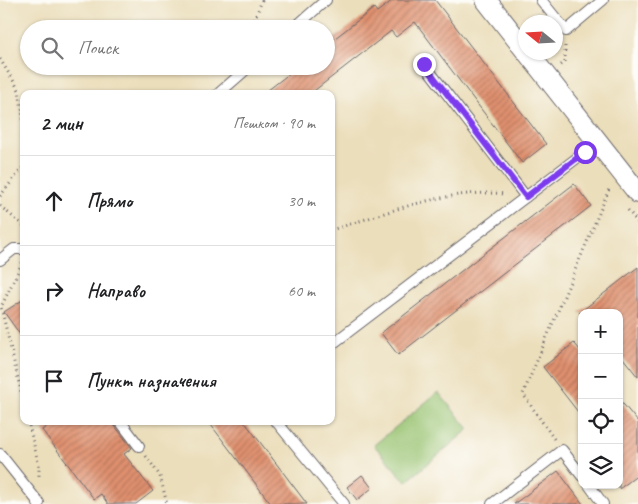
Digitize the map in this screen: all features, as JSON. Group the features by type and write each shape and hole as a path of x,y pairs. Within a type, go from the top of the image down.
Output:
{"street":[{"path":"486,0 518,42"},
{"path":"532,60 638,193"}],"lane":[{"path":"303,20 326,0"},
{"path":"541,0 566,31 603,0"},
{"path":"424,64 526,197"},
{"path":"223,90 240,75"},
{"path":"335,342 598,142"},
{"path":"0,260 14,249 20,249"},
{"path":"123,425 139,446"},
{"path":"279,425 344,504"},
{"path":"492,504 562,450 578,471"},
{"path":"0,454 39,504"},
{"path":"592,489 603,504"}],"path":[{"path":"255,20 262,0"},
{"path":"0,59 19,90 20,97"},
{"path":"0,196 20,171"},
{"path":"562,450 523,394 610,186 623,174"},
{"path":"335,229 445,196 484,192 526,197"},
{"path":"0,206 20,223"},
{"path":"20,268 1,307 20,387"},
{"path":"29,425 39,466 39,504"},
{"path":"139,446 160,476 166,504"}],"green space":[{"path":"438,392 469,429 406,482 374,445"}],"building":[{"path":"393,0 435,0 546,144 522,163 415,22 396,37 391,31 335,75 335,38 374,8 377,12"},
{"path":"287,75 334,75 315,90 268,90"},
{"path":"574,184 591,206 398,355 381,333"},
{"path":"638,267 638,377 623,358 623,309 584,309"},
{"path":"20,302 20,334 4,312"},
{"path":"574,343 578,348 578,412 543,367"},
{"path":"623,404 638,422 638,475 623,486"},
{"path":"48,425 114,425 132,448 124,454 153,491 136,504 108,504 101,494 94,499 42,430"},
{"path":"211,425 247,425 307,504 271,504"},
{"path":"558,471 583,504 514,504"},
{"path":"362,475 372,488 357,500 347,487"}],"route":[{"path":"424,64 526,197 585,152"}]}
